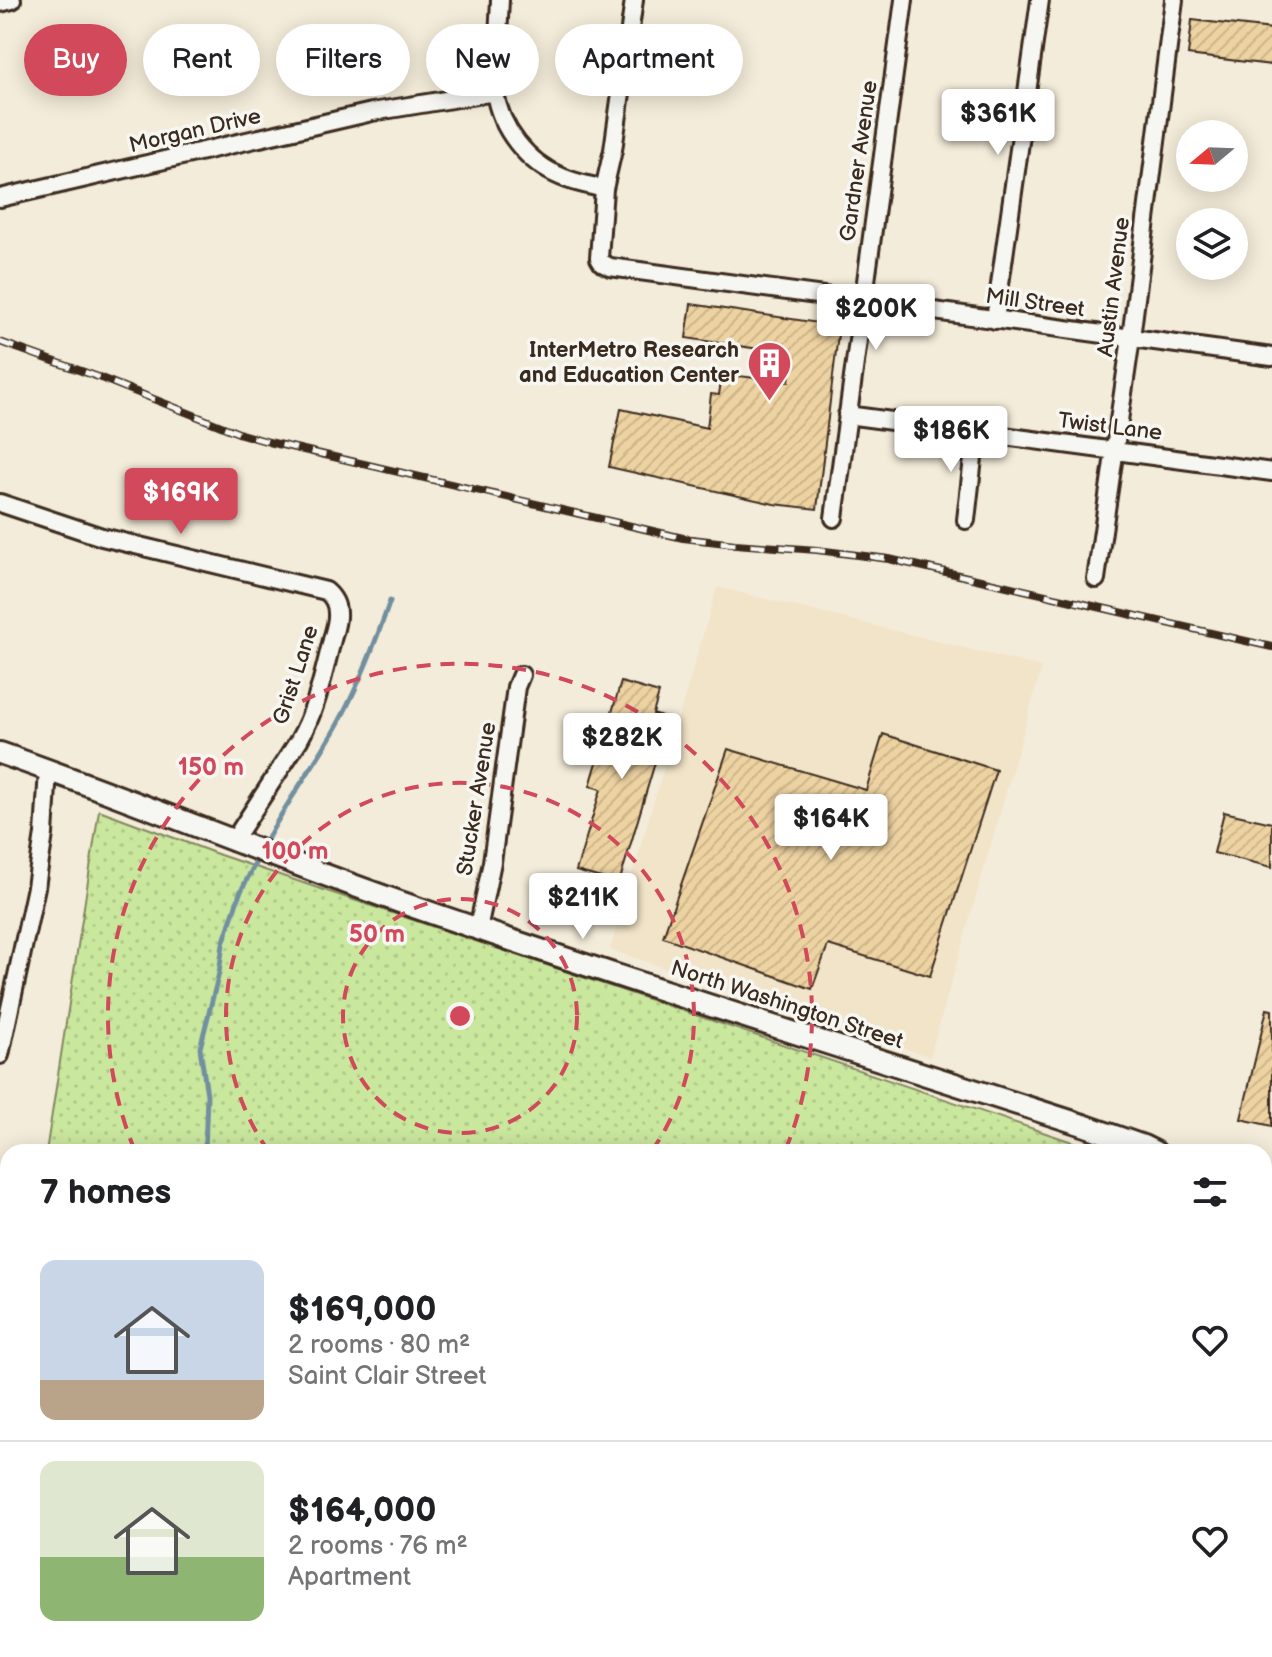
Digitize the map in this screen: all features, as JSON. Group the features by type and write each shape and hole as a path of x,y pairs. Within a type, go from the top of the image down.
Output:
{"street":[{"path":"0,3 12,0"},
{"path":"499,24 500,0"},
{"path":"496,96 502,120 522,149 562,177 604,189 613,150 634,0"},
{"name":"Gardner Avenue","path":"834,518 904,0"},
{"path":"995,320 1040,0"},
{"name":"Austin Avenue","path":"1096,579 1131,338 1174,0"},
{"name":"Morgan Drive","path":"0,198 372,112 470,96"},
{"name":"Mill Street","path":"604,189 599,258 610,267 1272,357"},
{"name":"Twist Lane","path":"847,415 1272,472"},
{"path":"966,520 976,432"},
{"name":"Grist Lane","path":"0,503 102,537 326,591 335,601 337,617 308,723 234,840"},
{"name":"Stucker Avenue","path":"478,929 492,862 516,687 521,675"},
{"name":"North Washington Street","path":"0,753 478,929 1134,1144"},
{"path":"0,1055 36,887 44,834 48,770"}],"shaded area":[{"path":"717,587 1042,667 930,1057 610,950"}],"green space":[{"path":"99,810 220,855 1078,1144 47,1144"}],"building":[{"path":"1192,20 1272,29 1272,65 1188,55"},
{"name":"InterMetro Research and Education Center","path":"691,304 839,326 817,509 774,504 609,467 621,409 707,428 711,394 719,395 722,374 789,382 792,354 686,338"},
{"path":"621,682 659,693 653,714 668,719 619,883 576,871 601,789 590,786"},
{"path":"883,734 996,770 930,976 828,945 812,989 663,937 728,749 866,790"},
{"path":"1224,812 1272,823 1272,867 1214,853"},
{"path":"1267,1009 1272,1010 1272,1126 1241,1119"}],"waterway":[{"path":"264,845 347,707 390,601"},
{"path":"205,1144 207,1095 200,1048 223,944 240,893 260,854"}],"railway":[{"path":"0,342 269,442 683,538 889,559 1272,647"}],"place":[{"name":"InterMetro Research and Education Center","path":"770,402"}]}
